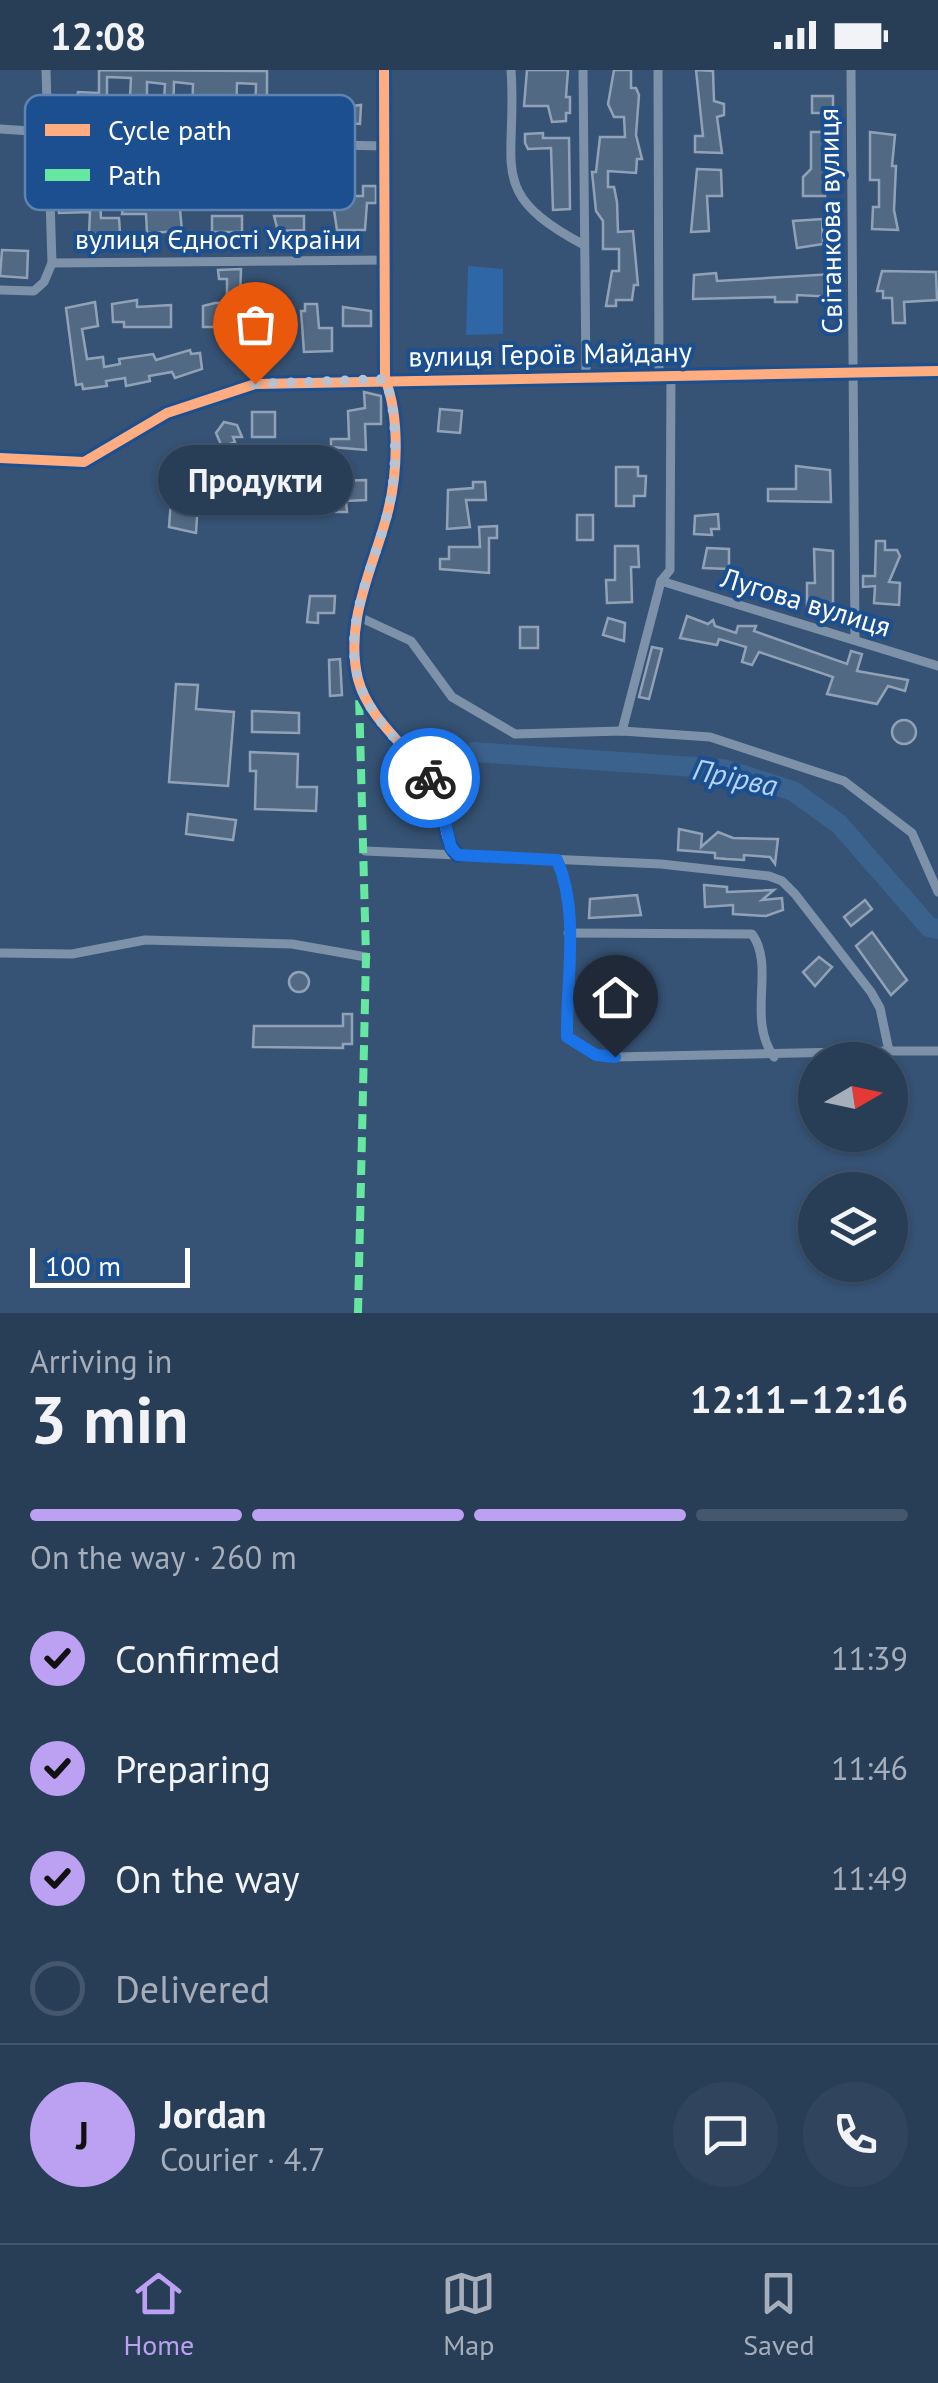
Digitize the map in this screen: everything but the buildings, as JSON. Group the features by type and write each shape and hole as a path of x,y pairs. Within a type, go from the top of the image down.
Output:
{"street":[{"path":"46,70 46,95"},
{"path":"384,70 385,379 396,406 389,511 355,615 358,679 380,720 437,788 446,836 458,855"},
{"path":"511,70 512,179 516,193 537,218 584,245"},
{"path":"583,70 586,376"},
{"path":"622,731 661,581 670,570 672,538 664,374 658,70"},
{"name":"Світанкова вулиця","path":"851,70 855,640"},
{"path":"0,129 25,131"},
{"path":"355,145 384,146"},
{"path":"0,290 34,291 44,282 52,263 52,210"},
{"name":"вулиця Єдності України","path":"52,263 384,260"},
{"name":"вулиця Героїв Майдану","path":"0,458 84,462 167,413 255,384 938,371"},
{"name":"Лугова вулиця","path":"661,581 938,666"},
{"path":"355,615 411,641 452,697 492,724 534,736 622,731 710,738 844,781 912,832 938,892"},
{"path":"365,851 661,864 782,880 871,992 880,1008 887,1042"},
{"path":"557,860 565,886 568,933 567,1037 596,1055 615,1057 798,1056"},
{"path":"568,933 752,934 761,950 761,1031 774,1057"},
{"path":"0,953 72,954 146,940 292,944 366,957"},
{"path":"908,1051 938,1051"}],"shaded area":[{"path":"468,266 503,269 503,334 466,335"}],"waterway":[{"name":"Прірва","path":"474,752 724,769 793,791 839,824 929,927 938,929"}],"marked path":[{"path":"358,1313 366,957 359,694"}],"cycle path":[{"path":"384,70 385,379 393,411 395,464 387,515 357,616 355,658 358,679 371,708 434,784 448,839 458,855"},
{"path":"0,458 84,462 167,413 255,384 938,371"}],"way so far":[{"path":"255,384 385,379 396,406 389,511 355,615 358,679 372,709 430,778"}],"place":[{"name":"Продукти","path":"255,384"}],"route":[{"path":"430,778 437,788 446,836 458,855 557,860 565,886 568,933 567,1037 596,1055 615,1057"}]}
